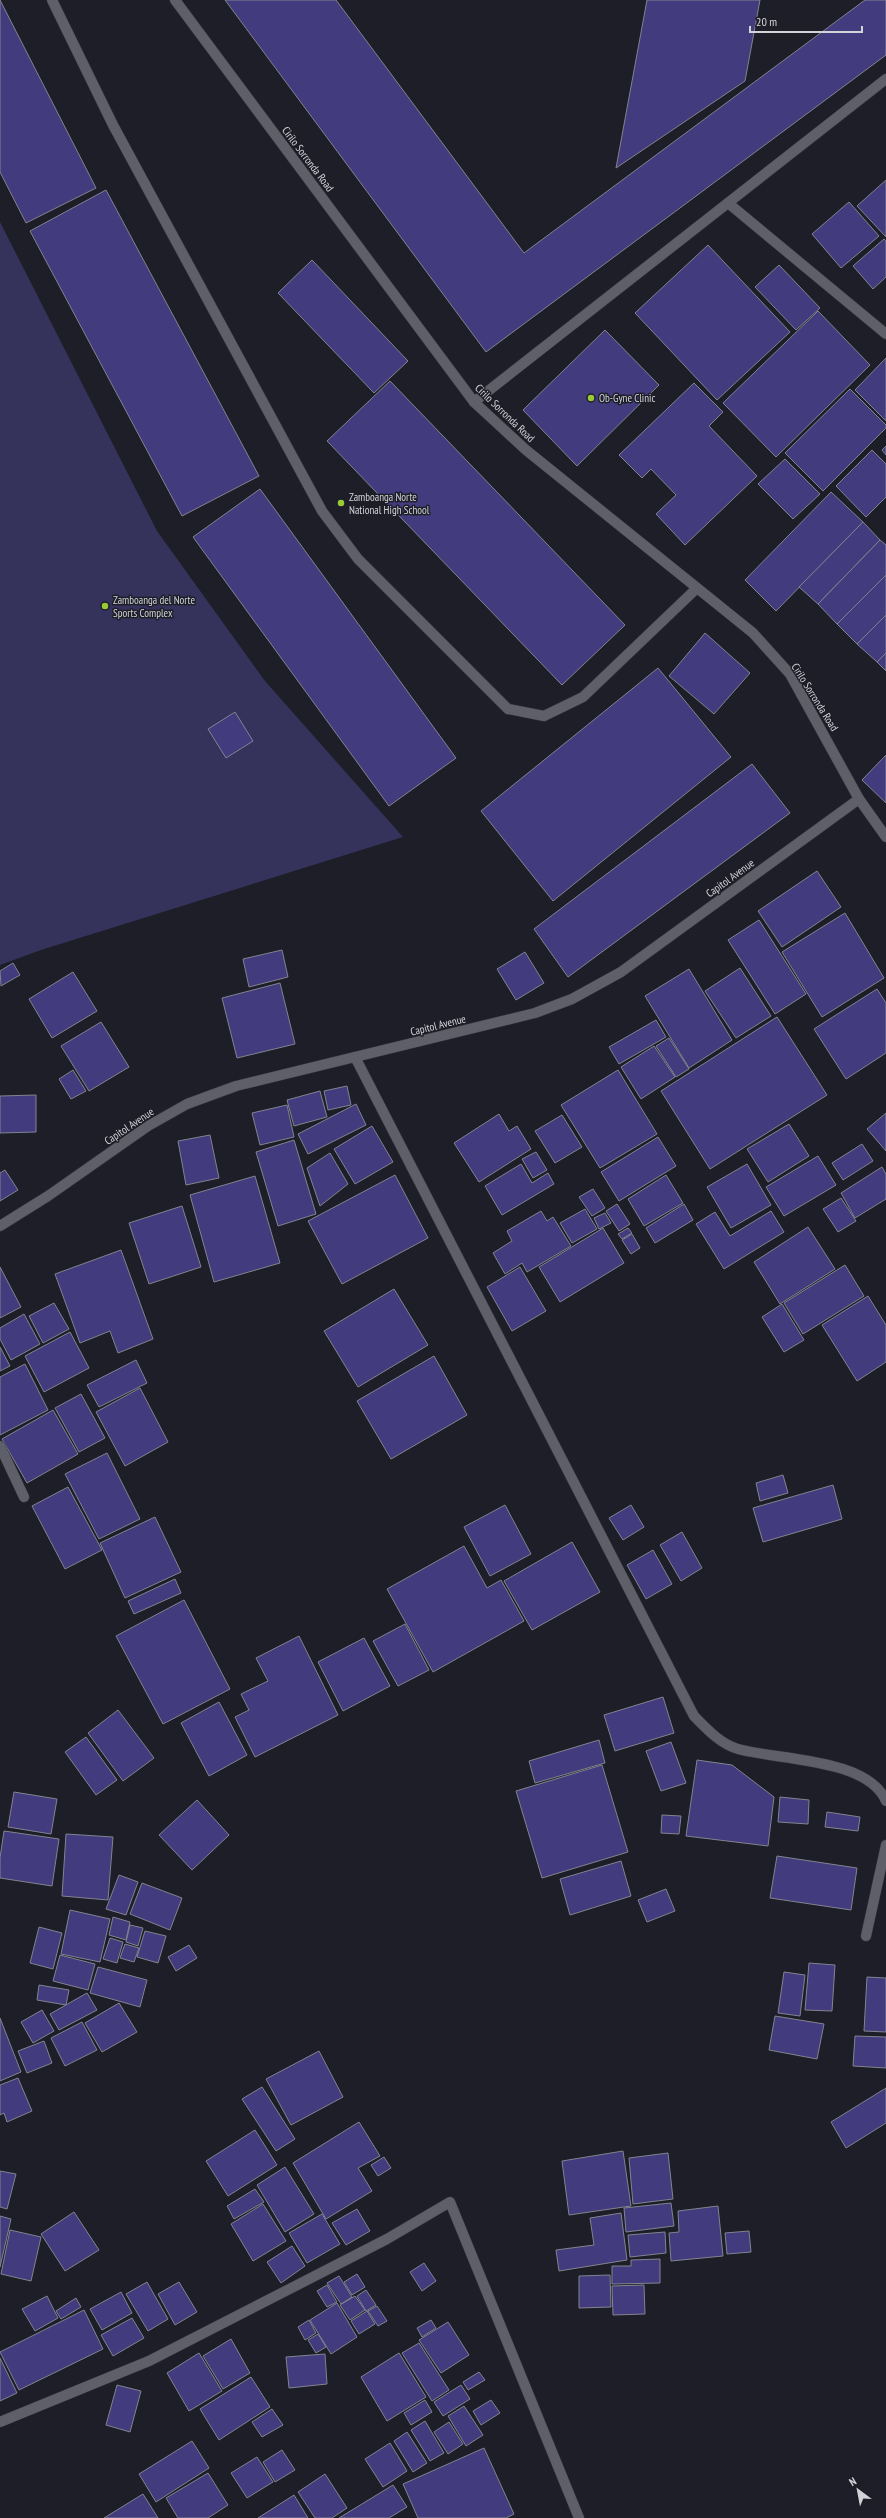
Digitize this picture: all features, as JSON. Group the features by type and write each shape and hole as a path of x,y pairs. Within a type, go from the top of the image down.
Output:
{"street":[{"path":"52,0 113,124 322,511 358,559 508,709 544,716 582,697 697,588"},
{"name":"Cirilo Sorronda Road","path":"175,0 474,402 526,450 753,633 790,674 859,799 886,838"},
{"path":"474,402 886,79"},
{"path":"728,203 886,334"},
{"name":"Capitol Avenue","path":"0,1226 48,1196 148,1126 187,1104 236,1086 535,1013 572,999 621,972 859,799"},
{"path":"355,1057 694,1716 712,1734 736,1749 833,1766 868,1779 883,1794 886,1801"},
{"path":"0,1446 24,1497"},
{"path":"866,1936 886,1845"},
{"path":"0,2422 149,2360 387,2239 450,2202 579,2518"}],"shaded area":[{"name":"Zamboanga del Norte Sports Complex","path":"0,222 157,531 265,681 403,837 41,950 0,965"}],"building":[{"path":"0,0 96,188 26,223 0,172"},
{"path":"225,0 336,0 524,253 865,0 886,0 886,55 486,352"},
{"path":"647,0 760,0 745,81 616,168"},
{"path":"886,180 886,237 857,206"},
{"path":"106,190 259,476 182,516 30,231"},
{"path":"849,202 879,236 841,268 812,234"},
{"path":"884,239 886,241 886,277 873,289 853,266"},
{"path":"708,245 790,332 717,400 635,313"},
{"path":"312,260 408,361 374,393 278,293"},
{"path":"779,265 820,308 796,330 755,287"},
{"path":"818,311 870,365 776,457 723,403"},
{"name":"Ob-Gyne Clinic","path":"605,330 659,385 577,466 523,410"},
{"path":"886,358 886,421 855,390"},
{"path":"390,381 625,625 562,685 327,441"},
{"path":"694,383 723,412 709,426 757,476 685,545 656,514 676,495 651,469 642,478 619,455"},
{"path":"850,389 886,425 886,428 823,491 785,453"},
{"path":"886,446 886,455 882,450"},
{"path":"872,450 886,464 886,497 866,517 836,486"},
{"path":"785,459 820,494 793,519 758,484"},
{"path":"260,489 456,758 389,806 193,537"},
{"path":"831,492 863,522 776,611 745,580"},
{"path":"863,522 880,540 818,604 799,587"},
{"path":"880,540 886,545 886,575 837,624 818,604"},
{"path":"886,575 886,615 857,644 837,624"},
{"path":"886,615 886,653 877,662 857,644"},
{"path":"705,633 750,673 714,714 669,676"},
{"path":"886,653 886,671 877,662"},
{"path":"658,668 731,757 553,901 481,811"},
{"path":"235,712 253,741 226,758 208,729"},
{"path":"886,755 886,803 862,780"},
{"path":"752,764 790,813 568,977 534,929"},
{"path":"817,871 841,907 782,947 758,911"},
{"path":"845,913 884,978 822,1017 782,952"},
{"path":"759,920 806,994 775,1014 728,940"},
{"path":"282,950 288,977 249,987 243,959"},
{"path":"525,952 544,983 516,1000 497,969"},
{"path":"13,963 20,975 1,986 0,971"},
{"path":"740,968 771,1016 736,1038 705,991"},
{"path":"689,969 732,1040 689,1068 645,996"},
{"path":"73,972 97,1011 52,1038 29,999"},
{"path":"280,983 295,1044 237,1058 222,998"},
{"path":"877,989 886,1003 886,1053 846,1079 814,1029"},
{"path":"777,1017 827,1095 710,1169 661,1091"},
{"path":"656,1020 666,1037 619,1064 609,1047"},
{"path":"101,1022 129,1067 89,1091 61,1046"},
{"path":"669,1038 689,1069 676,1077 656,1046"},
{"path":"654,1046 675,1077 641,1099 621,1067"},
{"path":"73,1070 86,1091 71,1099 59,1079"},
{"path":"618,1070 657,1134 600,1168 561,1105"},
{"path":"347,1086 351,1105 328,1110 324,1091"},
{"path":"320,1091 327,1117 294,1126 287,1100"},
{"path":"36,1095 36,1132 0,1133 0,1096"},
{"path":"356,1104 366,1125 308,1154 298,1134"},
{"path":"287,1105 294,1137 260,1145 252,1113"},
{"path":"886,1113 886,1151 867,1129"},
{"path":"499,1114 509,1131 517,1126 531,1149 479,1182 454,1143"},
{"path":"562,1115 582,1147 555,1163 535,1131"},
{"path":"789,1124 809,1156 768,1182 747,1149"},
{"path":"372,1126 393,1162 355,1184 334,1149"},
{"path":"210,1135 219,1178 186,1185 178,1141"},
{"path":"658,1137 676,1166 619,1201 601,1172"},
{"path":"294,1140 316,1214 278,1226 256,1152"},
{"path":"862,1144 873,1161 843,1180 832,1163"},
{"path":"536,1152 547,1170 533,1178 522,1159"},
{"path":"330,1153 348,1184 320,1206 307,1168"},
{"path":"818,1156 836,1185 784,1216 766,1187"},
{"path":"521,1164 532,1183 548,1173 554,1184 502,1215 485,1186"},
{"path":"747,1164 771,1205 731,1228 707,1187"},
{"path":"882,1167 886,1174 886,1199 855,1218 841,1193"},
{"path":"5,1170 18,1190 0,1201 0,1173"},
{"path":"395,1175 428,1238 342,1284 308,1221"},
{"path":"666,1175 683,1203 644,1226 628,1199"},
{"path":"255,1176 280,1263 214,1282 190,1195"},
{"path":"593,1189 605,1208 592,1216 579,1197"},
{"path":"841,1198 856,1221 838,1232 823,1209"},
{"path":"617,1204 630,1224 619,1231 606,1211"},
{"path":"684,1204 693,1220 655,1243 646,1228"},
{"path":"182,1206 201,1267 149,1284 129,1223"},
{"path":"585,1209 597,1229 572,1243 560,1223"},
{"path":"541,1211 547,1221 553,1217 571,1246 527,1272 522,1263 505,1274 493,1253 512,1241 507,1231"},
{"path":"771,1211 784,1232 724,1269 696,1224 715,1212 730,1236"},
{"path":"605,1213 611,1223 599,1229 594,1218"},
{"path":"808,1227 835,1269 780,1304 754,1262"},
{"path":"603,1228 624,1263 560,1302 539,1267"},
{"path":"628,1228 632,1233 622,1239 618,1234"},
{"path":"632,1234 640,1248 631,1254 622,1240"},
{"path":"121,1250 153,1339 118,1353 110,1331 80,1343 55,1274"},
{"path":"845,1265 864,1296 803,1334 784,1303"},
{"path":"0,1267 21,1307 0,1318"},
{"path":"520,1267 546,1311 512,1331 487,1287"},
{"path":"394,1289 428,1345 358,1387 324,1331"},
{"path":"868,1296 886,1325 886,1362 857,1381 822,1325"},
{"path":"54,1303 69,1329 43,1343 29,1316"},
{"path":"782,1304 804,1340 784,1352 762,1317"},
{"path":"24,1314 40,1344 11,1360 0,1339 0,1328"},
{"path":"70,1332 89,1368 44,1392 25,1356"},
{"path":"0,1347 10,1366 0,1371"},
{"path":"434,1356 467,1415 391,1459 357,1401"},
{"path":"136,1360 147,1383 99,1407 87,1385"},
{"path":"25,1364 48,1410 0,1435 0,1377"},
{"path":"140,1388 168,1442 125,1466 96,1412"},
{"path":"81,1394 105,1438 79,1452 55,1408"},
{"path":"53,1410 78,1454 27,1483 2,1439"},
{"path":"107,1453 140,1519 99,1539 65,1474"},
{"path":"783,1475 788,1493 760,1501 756,1483"},
{"path":"833,1485 842,1519 763,1542 753,1508"},
{"path":"68,1487 102,1550 65,1569 32,1506"},
{"path":"505,1505 531,1554 490,1576 464,1527"},
{"path":"631,1505 644,1527 623,1540 609,1518"},
{"path":"155,1517 181,1572 125,1598 100,1543"},
{"path":"682,1532 702,1568 681,1581 660,1545"},
{"path":"572,1542 600,1592 532,1630 504,1581"},
{"path":"464,1546 487,1588 501,1580 524,1621 433,1672 387,1589"},
{"path":"653,1550 672,1584 646,1599 627,1565"},
{"path":"175,1579 181,1593 134,1614 128,1601"},
{"path":"184,1600 230,1689 163,1724 116,1636"},
{"path":"405,1624 429,1670 398,1686 373,1641"},
{"path":"299,1636 338,1715 255,1757 235,1717 249,1710 241,1694 268,1681 256,1658"},
{"path":"364,1638 390,1686 343,1711 318,1662"},
{"path":"663,1697 674,1733 615,1751 604,1715"},
{"path":"219,1702 247,1755 209,1776 181,1723"},
{"path":"118,1710 154,1758 123,1781 88,1733"},
{"path":"86,1737 117,1780 96,1795 65,1752"},
{"path":"599,1740 605,1763 535,1783 529,1761"},
{"path":"671,1742 686,1783 661,1791 646,1751"},
{"path":"697,1760 732,1765 774,1797 768,1846 686,1836"},
{"path":"602,1765 628,1852 542,1878 516,1791"},
{"path":"14,1792 57,1799 51,1834 8,1827"},
{"path":"780,1797 809,1800 808,1824 778,1822"},
{"path":"197,1800 229,1835 192,1870 159,1835"},
{"path":"827,1812 860,1817 858,1831 825,1827"},
{"path":"662,1815 681,1816 679,1834 661,1833"},
{"path":"4,1831 59,1839 52,1886 0,1878 0,1858"},
{"path":"66,1834 113,1837 108,1900 62,1896"},
{"path":"777,1856 857,1868 851,1910 770,1898"},
{"path":"621,1861 631,1896 570,1915 560,1879"},
{"path":"119,1875 138,1882 126,1915 106,1909"},
{"path":"142,1883 182,1898 170,1930 130,1914"},
{"path":"666,1889 675,1911 647,1922 638,1900"},
{"path":"70,1910 110,1919 100,1962 61,1954"},
{"path":"113,1917 130,1922 126,1940 109,1935"},
{"path":"130,1925 143,1928 138,1946 126,1942"},
{"path":"39,1927 62,1933 53,1969 30,1963"},
{"path":"145,1931 166,1936 158,1963 137,1957"},
{"path":"110,1938 123,1942 117,1963 103,1959"},
{"path":"125,1944 139,1948 134,1962 120,1958"},
{"path":"189,1945 197,1958 176,1971 168,1957"},
{"path":"60,1955 95,1964 88,1990 53,1981"},
{"path":"809,1963 835,1965 832,2011 805,2010"},
{"path":"98,1967 147,1980 140,2007 90,1993"},
{"path":"784,1972 805,1975 800,2016 778,2013"},
{"path":"867,1977 886,1978 886,2032 864,2031"},
{"path":"39,1985 69,1990 66,2005 37,2000"},
{"path":"87,1993 97,2010 59,2030 50,2014"},
{"path":"119,2003 137,2032 102,2052 85,2023"},
{"path":"42,2010 54,2031 33,2043 21,2022"},
{"path":"775,2016 824,2024 817,2059 769,2050"},
{"path":"0,2018 21,2072 0,2081"},
{"path":"82,2022 97,2050 65,2066 51,2038"},
{"path":"855,2036 886,2037 886,2068 853,2066"},
{"path":"44,2041 52,2063 27,2073 18,2051"},
{"path":"319,2051 343,2097 291,2125 266,2079"},
{"path":"18,2078 32,2111 7,2122 4,2113 0,2115 0,2085"},
{"path":"262,2087 295,2139 276,2151 242,2099"},
{"path":"886,2088 886,2123 846,2148 831,2122"},
{"path":"359,2122 380,2156 358,2168 372,2191 326,2219 293,2163"},
{"path":"255,2130 277,2165 228,2196 206,2161"},
{"path":"623,2151 631,2206 569,2215 562,2161"},
{"path":"668,2153 673,2199 633,2204 629,2158"},
{"path":"384,2157 391,2168 378,2176 371,2165"},
{"path":"285,2167 314,2214 285,2232 257,2185"},
{"path":"0,2171 16,2174 7,2209 0,2207"},
{"path":"255,2189 264,2202 234,2219 227,2206"},
{"path":"671,2203 674,2226 626,2232 624,2208"},
{"path":"263,2204 286,2241 253,2261 231,2224"},
{"path":"718,2206 723,2256 671,2261 669,2233 679,2232 678,2211"},
{"path":"357,2209 370,2231 346,2245 332,2223"},
{"path":"74,2212 99,2250 65,2271 41,2234"},
{"path":"621,2213 627,2260 559,2271 556,2250 594,2245 590,2218"},
{"path":"322,2214 340,2244 307,2263 289,2233"},
{"path":"0,2216 11,2219 0,2267"},
{"path":"10,2230 41,2237 31,2281 1,2274"},
{"path":"749,2231 751,2252 727,2254 725,2233"},
{"path":"665,2232 666,2253 630,2257 628,2235"},
{"path":"292,2246 305,2266 281,2283 267,2262"},
{"path":"660,2259 660,2283 612,2284 612,2266 631,2266 631,2260"},
{"path":"424,2263 436,2281 422,2291 410,2272"},
{"path":"357,2274 365,2287 352,2295 344,2282"},
{"path":"610,2275 611,2307 579,2308 579,2276"},
{"path":"339,2276 352,2297 341,2304 327,2283"},
{"path":"147,2282 168,2319 148,2331 126,2294"},
{"path":"179,2282 197,2312 175,2325 158,2294"},
{"path":"327,2285 337,2302 327,2307 317,2291"},
{"path":"644,2285 645,2314 613,2315 612,2286"},
{"path":"366,2290 376,2305 366,2311 357,2296"},
{"path":"121,2292 132,2313 102,2330 90,2309"},
{"path":"47,2296 58,2318 35,2331 22,2309"},
{"path":"355,2296 365,2310 350,2320 340,2305"},
{"path":"76,2298 81,2307 61,2319 56,2311"},
{"path":"337,2303 357,2337 331,2354 310,2320"},
{"path":"377,2306 387,2321 378,2326 368,2311"},
{"path":"84,2310 103,2349 19,2390 0,2352"},
{"path":"367,2311 375,2324 359,2334 351,2321"},
{"path":"132,2318 144,2338 113,2356 101,2335"},
{"path":"309,2320 316,2333 305,2340 298,2327"},
{"path":"431,2320 436,2328 422,2337 417,2328"},
{"path":"448,2322 469,2355 441,2373 419,2340"},
{"path":"318,2334 326,2347 316,2353 308,2340"},
{"path":"231,2339 250,2373 223,2389 203,2356"},
{"path":"419,2343 449,2390 432,2401 402,2353"},
{"path":"199,2353 222,2391 189,2411 167,2373"},
{"path":"399,2353 426,2397 387,2421 361,2377"},
{"path":"325,2354 327,2384 289,2388 286,2357"},
{"path":"0,2358 17,2393 0,2401"},
{"path":"479,2372 485,2380 468,2390 463,2382"},
{"path":"251,2377 270,2407 219,2440 200,2409"},
{"path":"117,2385 141,2391 130,2432 106,2425"},
{"path":"461,2385 470,2399 443,2416 434,2402"},
{"path":"425,2400 432,2412 411,2425 404,2413"},
{"path":"491,2400 500,2413 481,2425 473,2411"},
{"path":"464,2406 483,2435 466,2446 448,2416"},
{"path":"272,2409 283,2425 262,2437 252,2422"},
{"path":"425,2421 444,2453 430,2461 411,2430"},
{"path":"449,2422 463,2444 448,2454 434,2432"},
{"path":"407,2432 427,2463 413,2472 394,2441"},
{"path":"192,2441 209,2468 156,2502 139,2474"},
{"path":"390,2443 407,2471 383,2487 365,2459"},
{"path":"484,2448 514,2514 506,2518 418,2518 403,2484"},
{"path":"282,2450 295,2470 275,2482 263,2462"},
{"path":"257,2457 273,2482 247,2498 231,2473"},
{"path":"208,2473 228,2505 208,2518 178,2518 166,2498"},
{"path":"325,2474 347,2508 332,2518 315,2518 298,2492"},
{"path":"393,2485 407,2507 389,2518 339,2518"},
{"path":"143,2494 158,2518 104,2518"},
{"path":"294,2495 308,2518 258,2518"}],"place":[{"name":"Ob-Gyne Clinic","path":"591,398"},
{"name":"Zamboanga Norte National High School","path":"341,503"},
{"name":"Zamboanga del Norte Sports Complex","path":"105,606"}]}
